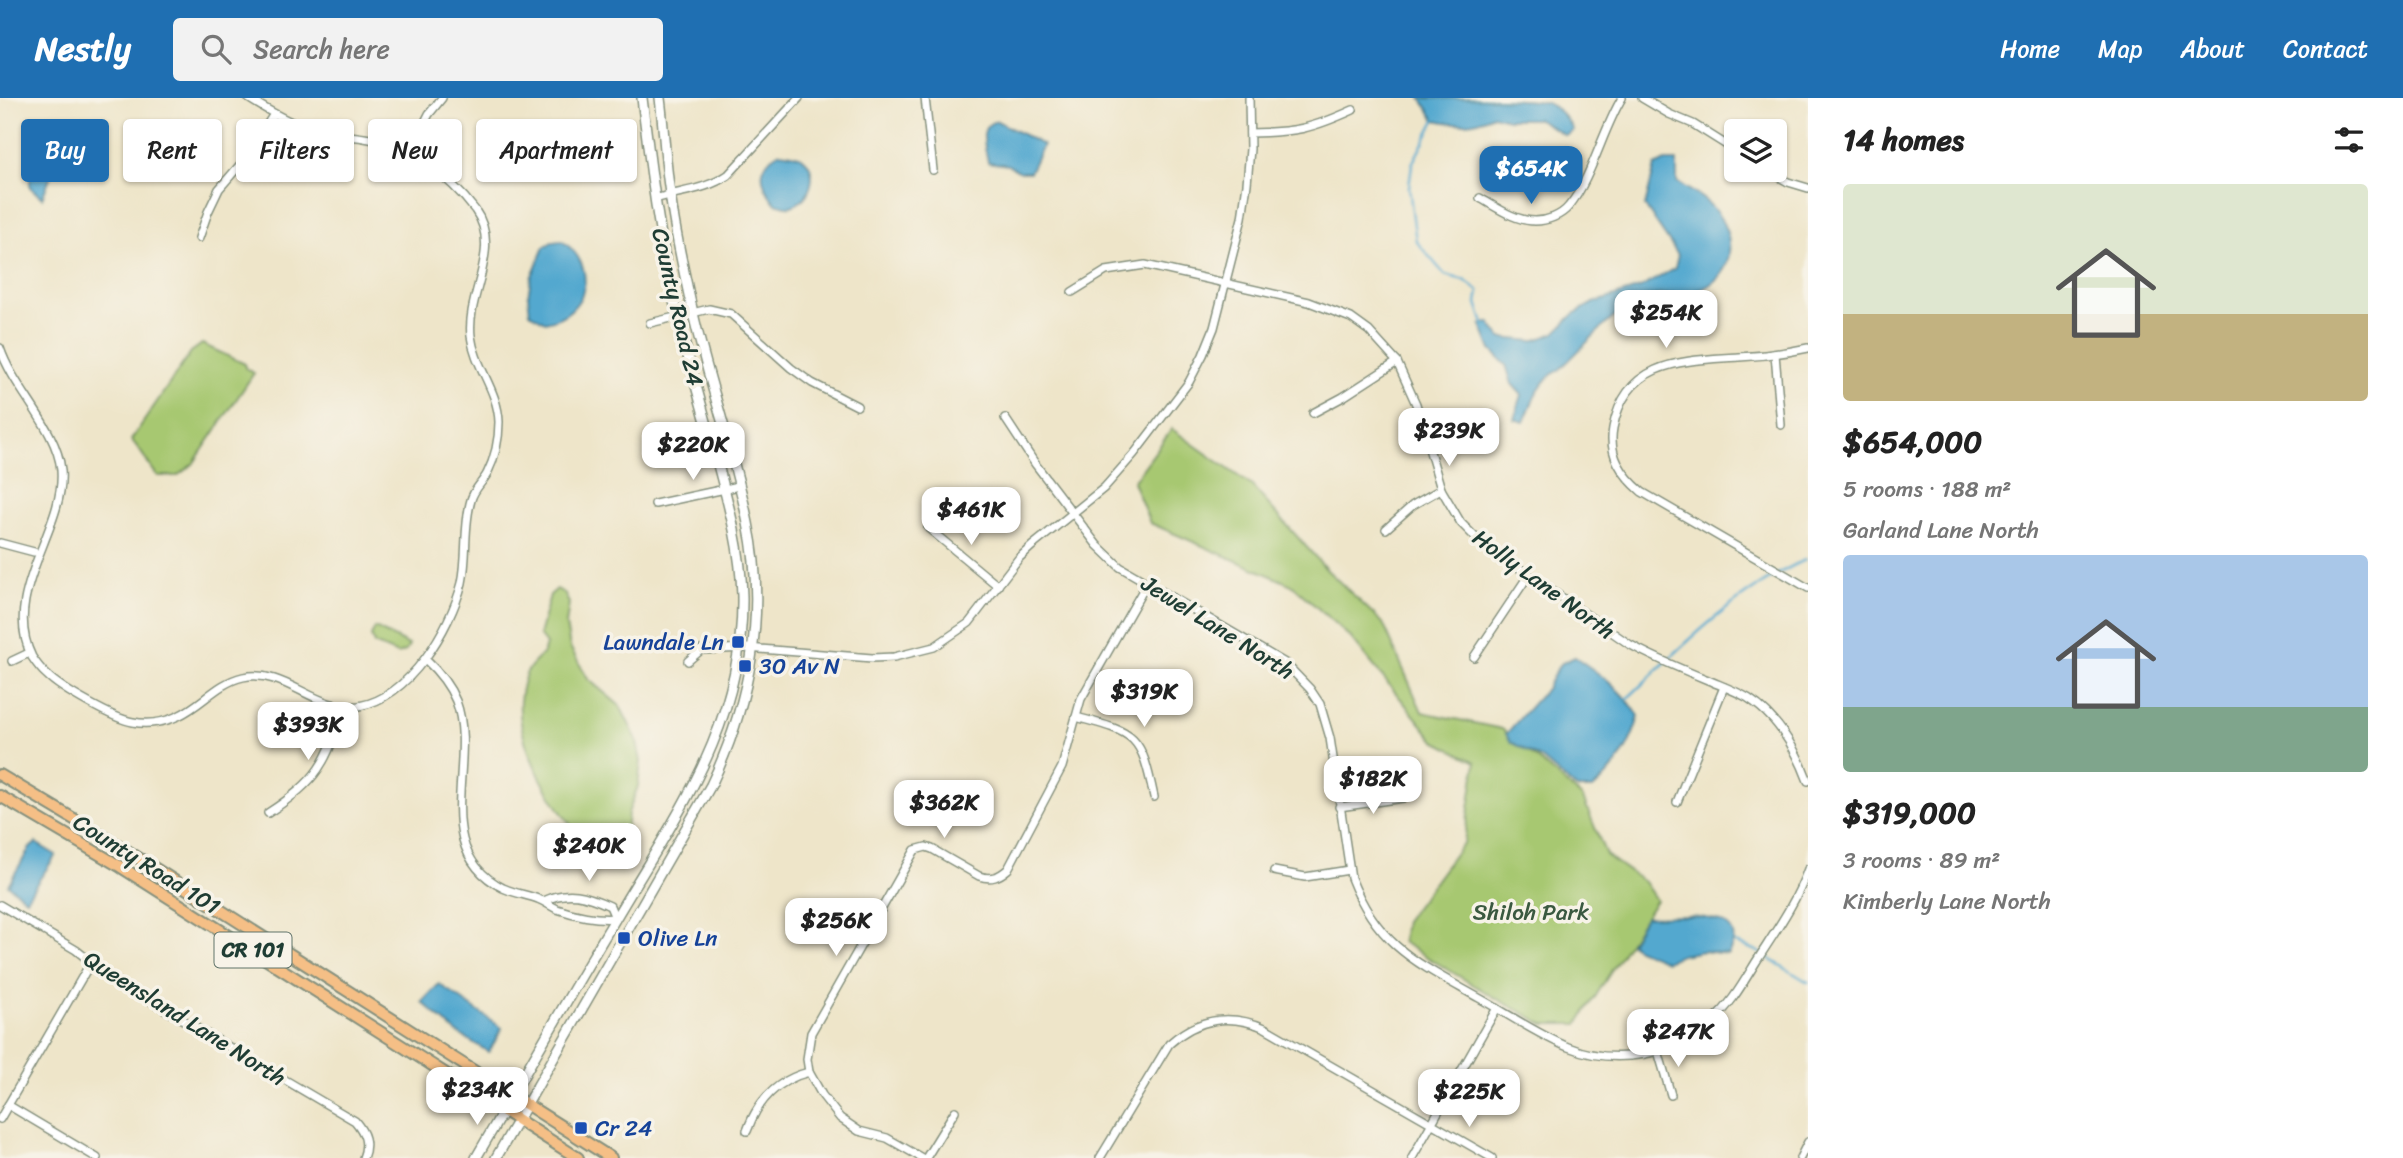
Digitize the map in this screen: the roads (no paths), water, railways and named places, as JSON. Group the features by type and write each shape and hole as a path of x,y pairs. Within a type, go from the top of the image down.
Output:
{"main road":[{"name":"County Road 101","path":"0,775 121,847 611,1158"},
{"name":"County Road 101","path":"0,796 121,867 578,1158"}],"street":[{"path":"248,98 274,114 311,129 368,139"},
{"path":"426,119 442,98"},
{"name":"County Road 24","path":"496,1158 631,928 723,759 738,719 746,649 739,560 725,490 678,316 655,199 642,98"},
{"name":"County Road 24","path":"476,1158 701,774 746,649 756,612 755,572 748,523 693,313 670,194 660,98"},
{"path":"655,199 713,185 728,175 799,98"},
{"path":"925,98 933,170"},
{"path":"688,661 701,650 746,649 872,658 894,657 934,647 969,623 1032,546 1120,472 1189,382 1214,328 1245,195 1250,133 1249,98"},
{"path":"1480,198 1509,214 1536,221 1550,219 1562,213 1580,189 1622,98"},
{"path":"1642,98 1724,143"},
{"path":"1250,133 1302,131 1353,110"},
{"path":"199,238 219,190 245,159 274,114"},
{"path":"1787,181 1808,188"},
{"path":"0,348 12,377 55,445 60,460 61,490 22,585 18,620 29,653 47,675 107,712 135,723 164,721 178,716 216,689 244,677 274,678 343,707 374,702 413,672 438,641 456,600 465,560 466,520 472,495 493,461 499,426 494,392 474,349 471,335 471,321 486,247 481,222 475,211 448,182"},
{"name":"Holly Lane North","path":"1072,292 1106,271 1145,265 1309,302 1351,318 1369,331 1397,362 1416,404 1441,489 1461,523 1477,539 1528,576 1638,650 1747,698 1772,718 1791,744 1808,781"},
{"path":"650,323 709,309 731,314 812,383 857,405"},
{"path":"1808,348 1774,354 1679,361 1651,371 1639,380 1620,405 1612,430 1614,457 1620,470 1642,492 1808,588"},
{"path":"1774,354 1780,425"},
{"path":"1313,413 1397,362"},
{"name":"Jewel Lane North","path":"1005,418 1073,513 1120,567 1285,663 1310,689 1326,720 1349,870 1359,899 1370,919 1392,943 1419,964 1551,1038 1591,1054 1634,1056 1658,1051 1694,1035 1726,1007 1805,888"},
{"path":"655,504 739,486"},
{"path":"1386,529 1413,505 1441,489"},
{"path":"928,528 998,586"},
{"path":"0,543 34,552"},
{"path":"1474,657 1528,576"},
{"path":"956,1111 924,1158 887,1138 859,1131 848,1125 822,1095 809,1072 808,1046 816,1021 911,855 920,848 932,849 979,876 995,878 1008,869 1062,767 1084,693 1147,583"},
{"path":"12,661 29,653"},
{"path":"425,659 449,686 456,702 460,720 460,832 473,862 503,887 544,901 557,909 603,920 615,918"},
{"path":"1677,802 1724,687"},
{"path":"268,814 305,787 318,773 328,756 343,707"},
{"path":"1076,717 1114,727 1135,740 1146,762 1154,797"},
{"path":"1339,807 1403,798"},
{"path":"1805,888 1808,869"},
{"path":"1274,871 1305,877 1349,870"},
{"path":"544,901 558,894 583,896 610,906 615,918 631,928"},
{"name":"Queensland Lane North","path":"0,905 76,950 110,977 355,1121 365,1135 367,1144 363,1158"},
{"path":"0,1119 90,962"},
{"path":"1412,1158 1497,1008"},
{"path":"1100,1158 1168,1044 1182,1032 1214,1019 1249,1021 1265,1028 1492,1158"},
{"path":"1658,1051 1671,1095"},
{"path":"747,1131 761,1102 772,1090 786,1080 809,1072"},
{"path":"8,1105 96,1158"},
{"path":"1800,1158 1808,1142"}],"water":[{"path":"1421,98 1505,99 1547,103 1562,114 1573,130 1565,135 1538,119 1508,119 1493,115 1465,123 1435,120"},
{"path":"997,121 1043,145 1030,172 1020,172 1008,165 988,162 985,132 991,123"},
{"path":"780,152 801,157 811,169 808,192 798,203 791,206 775,203 763,182 763,169 772,157"},
{"path":"1665,161 1677,161 1677,182 1708,203 1724,224 1729,249 1723,271 1714,281 1695,292 1646,297 1628,307 1546,380 1524,422 1514,419 1522,395 1512,384 1506,365 1491,350 1481,325 1489,322 1501,338 1533,341 1555,333 1575,313 1594,303 1640,288 1675,268 1678,255 1645,206 1655,166"},
{"path":"30,182 48,182 42,198 30,187"},
{"path":"562,241 574,251 581,263 584,288 571,309 560,317 545,322 530,313 528,296 531,278 544,247 552,242"},
{"path":"1575,657 1610,683 1626,698 1639,716 1622,756 1593,789 1577,789 1542,759 1511,742 1506,734 1546,689 1560,664"},
{"path":"36,843 56,855 26,899 8,885 30,848"},
{"path":"1689,916 1717,920 1730,928 1733,943 1728,954 1703,951 1666,961 1635,948 1630,943 1645,917"},
{"path":"439,984 502,1028 489,1052 456,1032 422,1002"}],"waterway":[{"path":"1435,120 1412,164 1409,187 1416,241 1445,275 1464,280 1479,291 1477,303 1484,324"},
{"path":"1627,699 1732,604 1779,573 1805,560"},
{"path":"1735,943 1755,950 1808,982"}],"place":[{"name":"Lawndale Ln","path":"738,642"},
{"name":"30 Av N","path":"745,666"},
{"name":"Olive Ln","path":"624,938"},
{"name":"Cr 24","path":"581,1128"}],"park label":[{"name":"Shiloh Park","path":"1531,912"}]}
